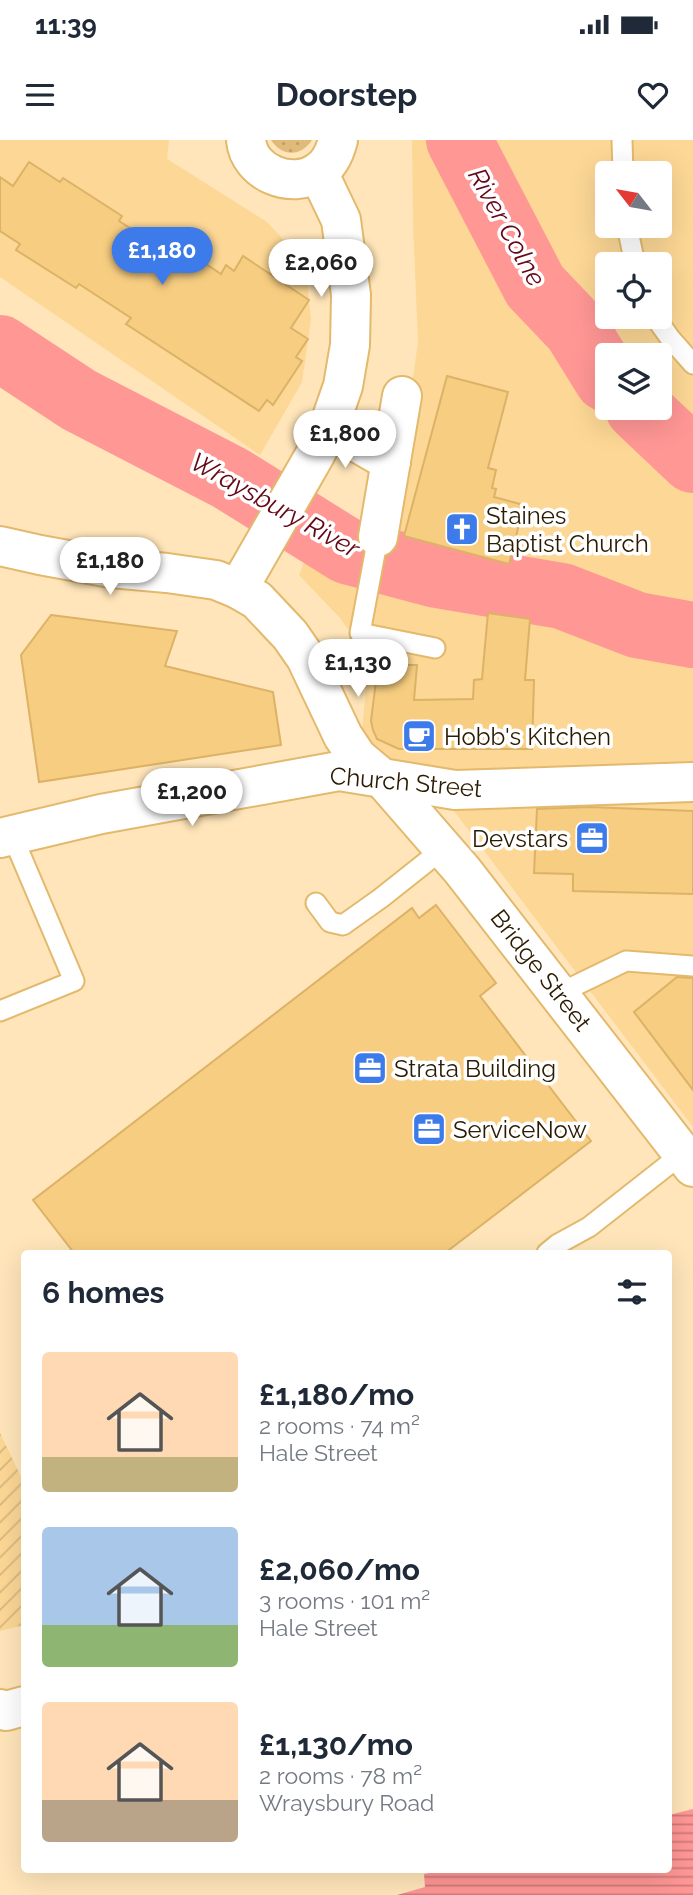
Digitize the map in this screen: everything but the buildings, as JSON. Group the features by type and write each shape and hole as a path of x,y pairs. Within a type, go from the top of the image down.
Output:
{"main road":[{"path":"246,140 255,162 268,173 285,179 302,179 318,172 331,159 338,140"},
{"path":"247,575 330,426 343,386 350,345 351,295 341,220 318,172"},
{"path":"378,537 402,396"},
{"path":"330,426 391,462"},
{"name":"Bridge Street","path":"0,545 111,568 216,580 247,575 257,600 290,635 306,658 343,736 357,757 382,778 444,848 560,993 687,1161"},
{"name":"Church Street","path":"6,837 101,814 339,771 455,790 693,782"},
{"path":"0,1709 6,1711 21,1707"}],"lane":[{"path":"621,143 622,161"},
{"path":"664,329 693,364"},
{"path":"378,537 360,633 435,649"},
{"path":"0,1011 74,981 6,837"},
{"path":"316,903 330,922 343,925 444,848"},
{"path":"560,993 626,961 693,967"},
{"path":"551,1250 687,1161"},
{"path":"574,1250 589,1227"}],"shaded area":[{"path":"0,140 169,140 167,159 267,222 305,263 311,319 302,382 260,455 0,277"},
{"path":"271,140 312,140 302,150 292,153 280,150"},
{"path":"412,140 693,140 693,1127 426,774 373,751 362,730 369,659 340,618 299,575 320,522 391,531 418,342"},
{"path":"0,1433 21,1477 21,1626 0,1631"},
{"path":"693,1809 693,1895 397,1895 425,1887 424,1874 430,1873 672,1873 672,1814"}],"waterway":[{"name":"River Colne","path":"459,140 535,286 576,329 595,360"},
{"name":"Wraysbury River","path":"0,348 79,400 230,478 347,551 437,575 562,596 637,625 693,635"},
{"name":"River Colne","path":"651,420 693,460"}],"place":[{"name":"Staines Baptist Church","path":"462,529"},
{"name":"Hobb's Kitchen","path":"419,736"},
{"name":"Devstars","path":"592,838"},
{"name":"Strata Building","path":"370,1068"},
{"name":"ServiceNow","path":"429,1129"}]}
